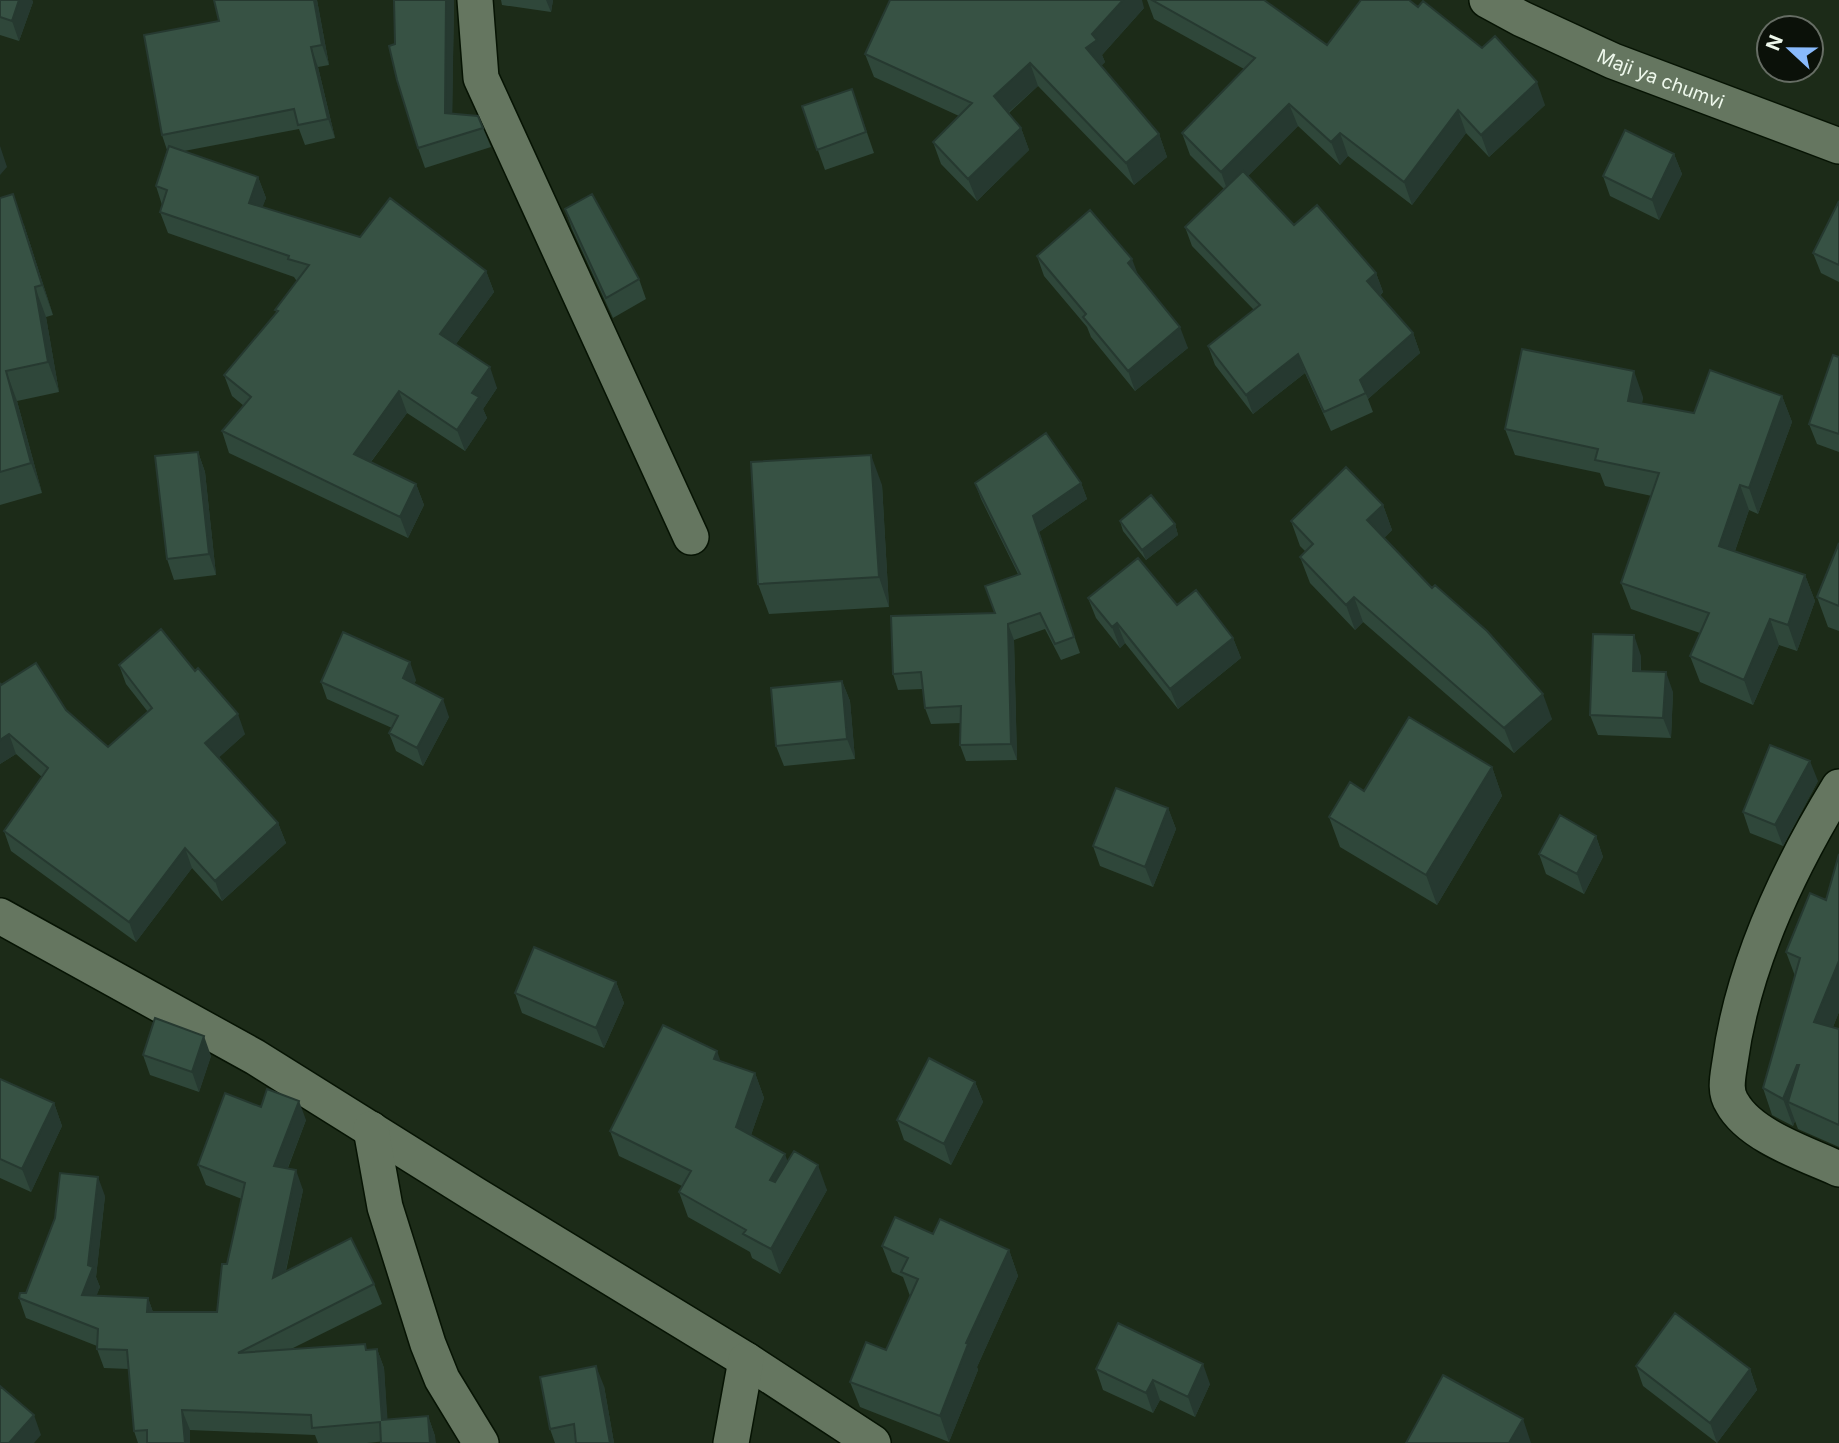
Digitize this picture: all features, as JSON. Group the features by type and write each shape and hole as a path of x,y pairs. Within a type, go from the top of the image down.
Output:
{"street":[{"path":"475,0 481,78 691,537"},
{"name":"Maji ya chumvi","path":"1488,0 1522,19 1613,61 1839,146"},
{"path":"1839,786 1817,822 1764,932 1738,1018 1727,1083 1727,1095 1732,1105 1752,1125 1839,1169"},
{"path":"0,916 255,1056 747,1360 873,1443"},
{"path":"371,1129 385,1207 428,1344 442,1379 481,1443"},
{"path":"731,1443 747,1360"}],"building":[{"path":"0,0 19,0 12,21 0,17"},
{"path":"214,0 314,0 322,45 311,47 328,119 298,125 294,109 162,135 144,35 219,21"},
{"path":"394,0 446,0 445,113 478,116 483,128 418,148 389,46 395,44"},
{"path":"890,0 1123,0 1092,34 1097,40 1086,48 1159,134 1126,163 1030,63 994,96 1021,128 968,179 933,142 972,103 865,54"},
{"path":"1152,0 1264,0 1327,45 1361,0 1409,0 1418,7 1423,1 1482,48 1495,36 1537,82 1481,135 1458,110 1404,182 1340,133 1331,142 1289,104 1221,172 1182,133 1255,58"},
{"path":"852,89 866,132 817,150 802,106"},
{"path":"1625,130 1674,154 1652,200 1603,176"},
{"path":"169,146 258,177 249,203 360,237 390,198 486,271 440,334 490,367 472,393 479,397 457,430 399,391 354,454 416,484 400,517 222,431 251,397 224,375 278,311 275,310 309,265 160,212 167,190 156,186"},
{"path":"1243,171 1294,225 1317,205 1376,273 1367,281 1413,333 1360,380 1366,393 1324,412 1298,354 1246,395 1208,346 1260,305 1185,227"},
{"path":"13,194 42,285 35,287 48,362 6,371 31,463 0,472 0,198"},
{"path":"592,194 639,279 606,298 565,209"},
{"path":"1839,201 1839,265 1813,253"},
{"path":"1090,210 1132,259 1128,263 1180,327 1128,371 1083,317 1086,314 1037,256"},
{"path":"1522,349 1634,371 1628,401 1694,413 1710,370 1782,396 1749,488 1740,485 1719,546 1805,575 1788,625 1770,619 1744,680 1690,656 1709,613 1621,583 1659,473 1595,460 1598,449 1505,429"},
{"path":"1833,355 1839,357 1839,434 1809,424"},
{"path":"1046,433 1081,483 1033,516 1074,637 1055,644 1040,613 1008,624 1011,744 960,745 961,706 925,708 921,672 893,674 891,616 995,613 985,586 1020,574 975,483"},
{"path":"198,452 209,554 167,559 155,456"},
{"path":"871,455 879,577 758,584 751,462"},
{"path":"1346,467 1383,505 1367,520 1432,588 1435,585 1487,631 1543,694 1504,728 1354,597 1346,605 1300,557 1313,544 1291,521"},
{"path":"1151,495 1175,524 1142,550 1120,521"},
{"path":"1839,543 1839,606 1817,597"},
{"path":"1138,558 1177,605 1196,590 1233,638 1170,689 1117,623 1112,627 1088,598"},
{"path":"161,629 195,671 198,668 238,714 205,743 278,823 215,881 185,848 129,922 4,831 48,768 9,734 0,740 0,683 1,685 36,663 66,710 108,747 152,708 119,665"},
{"path":"343,632 410,662 403,678 443,699 417,748 389,733 398,716 321,682"},
{"path":"1593,634 1634,635 1633,671 1666,672 1663,718 1590,715"},
{"path":"842,681 847,739 776,746 771,688"},
{"path":"1409,717 1492,767 1426,875 1329,817 1350,782 1364,791"},
{"path":"1770,745 1810,761 1775,825 1743,812"},
{"path":"1116,788 1168,808 1145,867 1093,846"},
{"path":"1560,815 1596,836 1577,874 1539,854"},
{"path":"1839,854 1839,961 1814,1022 1839,1029 1839,1125 1788,1102 1799,1065 1783,1099 1763,1088 1800,958 1786,952 1810,893 1826,900"},
{"path":"534,947 616,982 596,1028 515,993"},
{"path":"155,1018 204,1036 192,1072 143,1055"},
{"path":"663,1025 717,1051 714,1059 755,1073 736,1127 785,1154 770,1180 775,1182 794,1151 818,1165 771,1249 743,1234 746,1230 679,1192 691,1171 610,1131"},
{"path":"929,1058 975,1082 944,1144 897,1120"},
{"path":"0,1079 54,1103 22,1169 0,1159"},
{"path":"267,1089 299,1101 274,1166 296,1170 273,1278 351,1238 374,1284 238,1353 365,1344 366,1350 377,1349 382,1420 428,1416 430,1443 381,1443 380,1422 312,1428 311,1415 182,1410 185,1443 147,1443 147,1430 134,1431 127,1350 97,1349 98,1329 19,1298 20,1293 26,1293 55,1218 60,1173 98,1177 88,1265 93,1267 82,1295 148,1298 147,1312 217,1312 222,1264 227,1264 245,1183 198,1165 225,1093 261,1107"},
{"path":"895,1217 933,1234 940,1219 1009,1250 966,1343 968,1344 940,1416 850,1382 866,1342 886,1350 918,1279 901,1272 908,1258 882,1246"},
{"path":"1675,1313 1750,1369 1710,1423 1636,1366"},
{"path":"1118,1323 1203,1364 1188,1397 1153,1380 1146,1393 1096,1369"},
{"path":"596,1366 610,1443 576,1443 574,1424 550,1429 540,1377"},
{"path":"1443,1375 1523,1419 1509,1443 1406,1443"},
{"path":"0,1386 34,1415 9,1443 0,1443"}]}
